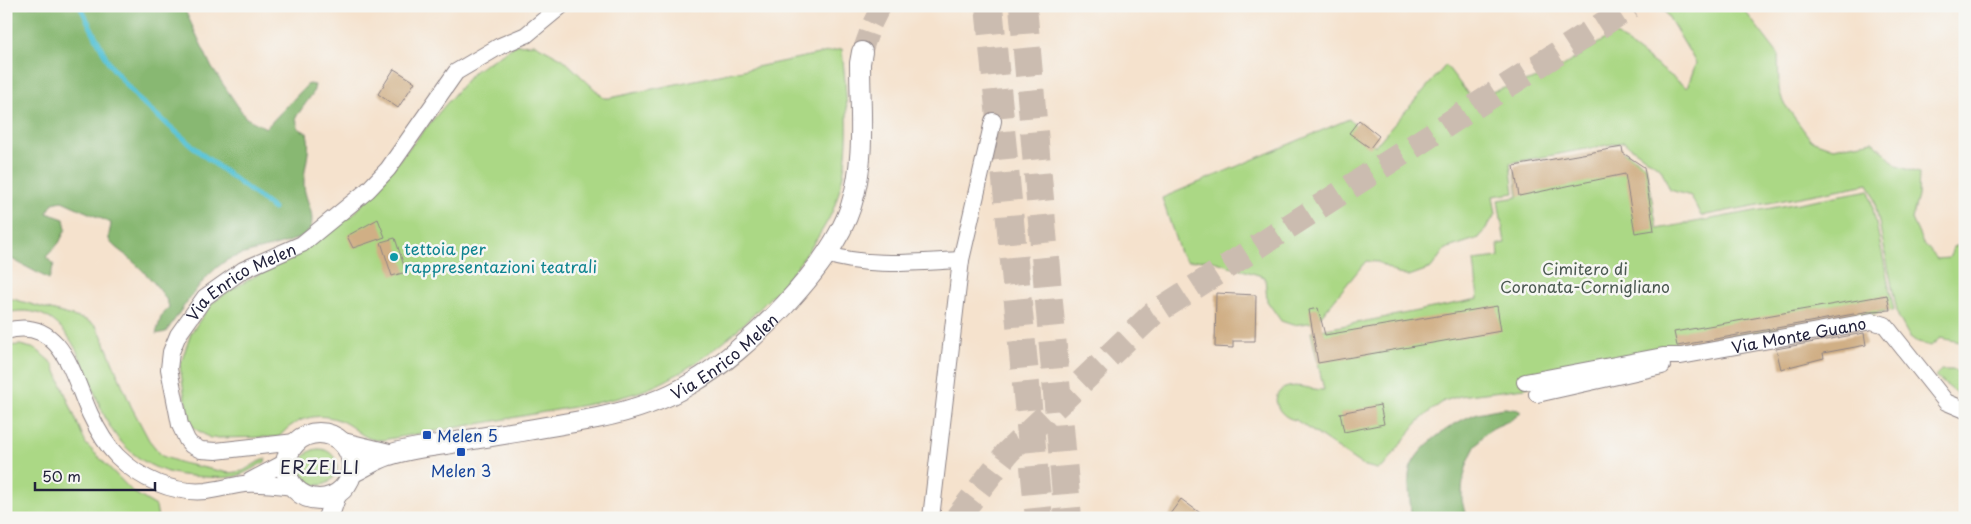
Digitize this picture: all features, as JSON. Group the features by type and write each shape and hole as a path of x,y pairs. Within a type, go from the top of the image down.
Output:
{"street":[{"name":"Via Enrico Melen","path":"295,442 216,451 201,450 187,440 180,425 169,369 169,359 173,346 186,323 205,297 243,270 302,244 368,190 388,169 456,72 500,46 526,34 561,6"},
{"name":"Via Enrico Melen","path":"352,473 389,454 632,410 663,398 694,382 730,356 794,293 826,254 841,230 855,193 861,160 860,63 862,52"},
{"path":"931,518 961,260 993,121"},
{"path":"826,254 852,261 961,260"},
{"name":"Via Monte Guano","path":"1525,382 1663,356 1681,356 1872,321 1886,325 1946,402 1965,410"},
{"path":"6,331 19,328 39,331 57,345 70,365 99,432 117,455 137,472 158,484 183,490 204,491 243,484 270,484 301,493 323,499 336,495 346,486 352,473 351,457 343,442 332,435 319,432 306,435 295,442 288,453 286,462 286,473 301,493 316,518"},
{"name":"Via Monte Guano","path":"1537,394 1670,364 1681,356"},
{"name":"Via Enrico Melen","path":"343,442 389,454"},
{"path":"243,484 270,472 286,462"},
{"path":"328,518 336,495"}],"green space":[{"path":"6,6 183,6 212,68 246,118 266,128 308,84 315,85 313,93 296,117 298,128 307,133 308,140 304,186 312,216 311,227 298,238 224,262 200,285 166,332 156,334 161,317 169,307 167,302 146,274 110,242 111,223 62,201 53,203 47,213 64,219 66,229 59,243 46,257 54,264 49,279 6,256"},
{"path":"1662,6 1741,6 1778,54 1779,89 1783,102 1811,140 1833,148 1873,141 1897,166 1919,173 1918,196 1912,219 1922,241 1937,259 1949,258 1954,247 1965,242 1965,343 1940,338 1931,346 1918,343 1909,336 1898,316 1873,193 1868,184 1701,216 1691,196 1670,190 1661,169 1624,142 1510,163 1514,193 1493,196 1496,214 1479,238 1445,249 1431,268 1409,276 1398,274 1378,262 1366,261 1316,322 1293,325 1281,321 1267,301 1265,277 1210,260 1187,261 1180,253 1162,198 1349,119 1375,146 1446,65 1471,98 1551,74 1614,33 1687,88 1696,63"},
{"path":"535,44 563,59 604,98 842,49 847,134 839,193 830,216 813,244 772,295 722,343 695,363 668,379 642,391 604,401 382,440 367,437 338,420 319,416 310,417 293,424 279,437 210,438 194,428 185,399 180,366 191,333 211,304 353,215 473,72 516,45"},
{"name":"Cimitero di Coronata-Cornigliano","path":"1625,152 1646,166 1657,229 1869,190 1894,310 1593,364 1525,388 1460,396 1444,401 1428,413 1415,425 1383,467 1377,469 1362,465 1280,411 1276,401 1277,396 1285,388 1299,386 1324,390 1311,332 1478,299 1474,260 1499,257 1498,244 1505,243 1498,200 1518,197 1515,172"},
{"path":"6,299 13,299 86,320 95,325 101,334 131,406 149,440 162,456 182,463 229,473 243,471 263,459 266,459 265,462 237,476 215,478 181,475 150,465 132,453 117,437 106,419 78,352 66,333 51,319 31,312 6,313"},
{"path":"20,345 36,349 53,364 86,444 133,492 156,506 158,518 6,518 6,346"},
{"path":"1941,370 1953,370 1965,374 1965,397 1960,396 1935,376"},
{"path":"1505,408 1520,410 1520,413 1512,420 1492,428 1484,435 1471,455 1465,471 1462,498 1465,518 1411,518 1409,475 1417,455 1436,437 1458,422 1478,413"},
{"path":"319,449 326,450 332,454 336,460 336,474 332,480 326,484 319,485 312,484 306,480 302,474 301,467 302,460 306,454 312,450"}],"building":[{"path":"394,69 415,82 398,108 378,94"},
{"path":"1359,120 1379,136 1370,148 1349,133"},
{"path":"1622,147 1623,153 1644,167 1654,230 1635,233 1625,174 1519,196 1514,166"},
{"path":"378,219 385,237 353,248 347,236"},
{"name":"tettoia per rappresentazioni teatrali","path":"395,238 406,272 392,276 381,242"},
{"path":"1216,293 1256,295 1255,341 1233,341 1233,348 1215,347"},
{"path":"1887,295 1890,310 1870,311 1677,346 1674,332"},
{"path":"1497,306 1501,331 1318,363 1309,310 1318,308 1325,335"},
{"path":"1864,333 1866,345 1823,353 1824,358 1781,369 1776,349"},
{"path":"1380,405 1384,424 1344,432 1340,413"},
{"path":"1181,499 1207,518 1167,518"}],"waterway":[{"path":"80,6 110,65 139,100 203,155 274,209"}],"tunnel":[{"path":"862,52 881,6"},
{"path":"989,6 1039,518"},
{"path":"1023,6 1068,518"},
{"path":"957,518 1008,452 1153,314 1631,6"}],"place":[{"name":"tettoia per rappresentazioni teatrali","path":"394,257"},
{"name":"Melen 5","path":"427,435"},
{"name":"Melen 3","path":"461,452"}],"district":[{"name":"ERZELLI","path":"320,466"}]}
